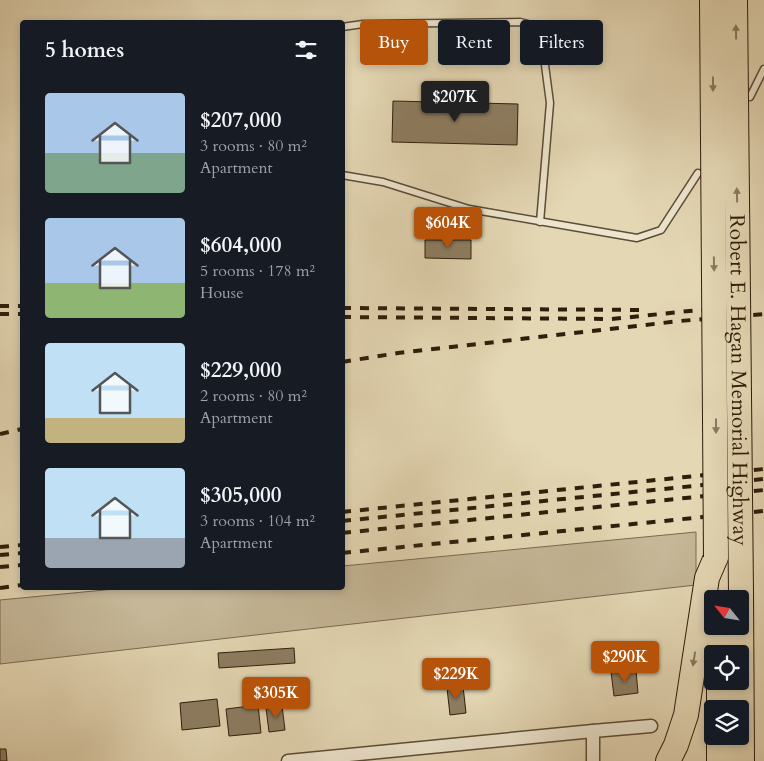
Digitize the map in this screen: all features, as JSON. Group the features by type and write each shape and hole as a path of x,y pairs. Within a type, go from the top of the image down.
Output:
{"highway":[{"name":"Robert E. Hagan Memorial Highway","path":"711,590 707,578 716,557 712,0"},
{"name":"Robert E. Hagan Memorial Highway","path":"735,0 742,761"},
{"path":"668,761 676,745 686,715 704,635"},
{"path":"719,745 719,761"}],"street":[{"path":"288,761 346,758 651,726"},
{"path":"593,761 594,731"}],"lane":[{"path":"345,27 363,24 520,22 540,27 550,103 540,222"},
{"path":"750,97 764,69"},
{"path":"345,176 383,182 469,209 637,238 661,230 698,173"}],"shaded area":[{"path":"696,532 696,585 0,664 0,600 104,590 345,590 345,566"}],"building":[{"path":"393,101 518,104 517,145 392,142"},
{"path":"425,240 471,240 471,259 425,258"},
{"path":"294,648 295,663 219,668 218,653"},
{"path":"636,670 638,693 614,696 611,672"},
{"path":"463,686 466,713 450,715 447,688"},
{"path":"217,699 220,726 182,730 180,703"},
{"path":"258,705 261,733 229,736 226,709"},
{"path":"282,706 285,730 269,732 266,708"},
{"path":"0,749 6,749 7,761 0,761"}],"railway":[{"path":"0,306 20,306"},
{"path":"345,308 642,310"},
{"path":"345,317 612,319 699,310 742,310"},
{"path":"0,314 20,314"},
{"path":"345,362 398,353 680,321 764,314"},
{"path":"0,434 20,429"},
{"path":"345,512 764,469"},
{"path":"345,521 764,479"},
{"path":"345,533 764,490"},
{"path":"345,553 764,511"},
{"path":"0,547 20,545"},
{"path":"0,555 20,553"},
{"path":"0,567 20,565"},
{"path":"0,588 20,585"}]}
